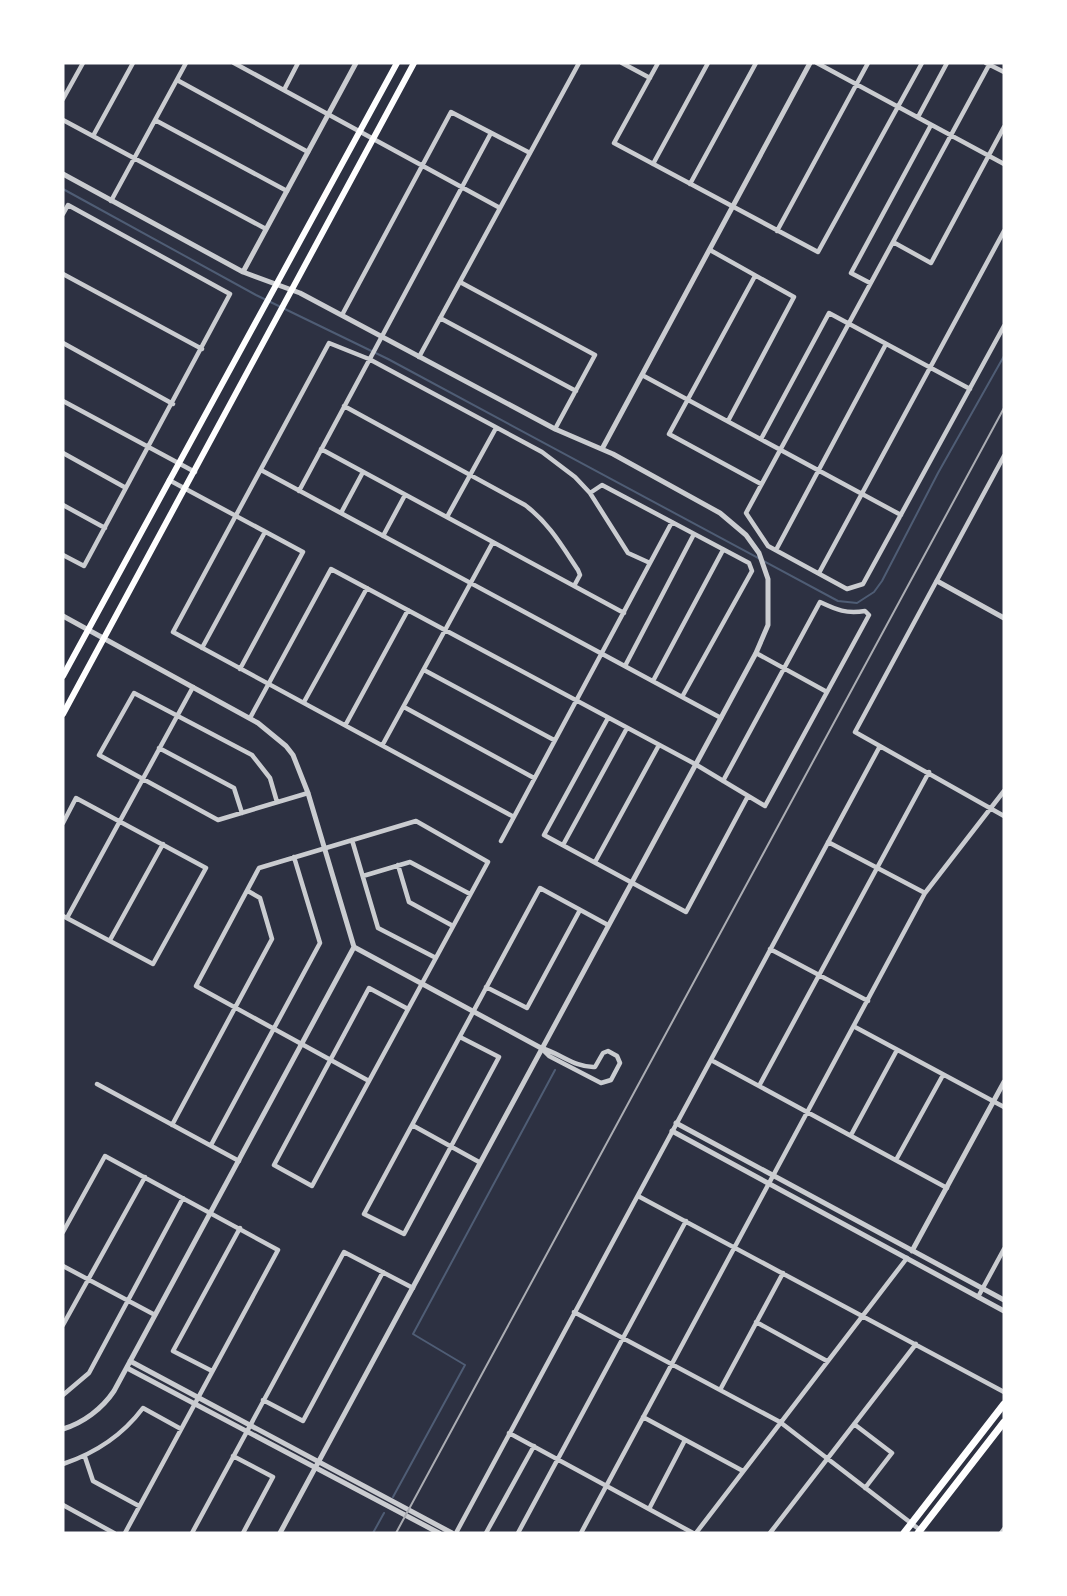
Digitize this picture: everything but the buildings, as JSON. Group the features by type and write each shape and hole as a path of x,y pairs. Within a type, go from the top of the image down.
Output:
{"highway":[{"path":"904,1533 1004,1404"},
{"path":"919,1531 1003,1423"}],"main road":[{"path":"63,676 397,63"},
{"path":"63,714 414,63"}],"street":[{"path":"63,99 83,63"},
{"path":"93,136 133,63"},
{"path":"111,201 186,63"},
{"path":"234,63 242,65 500,208"},
{"path":"284,90 298,63"},
{"path":"243,272 356,63"},
{"path":"419,357 579,63"},
{"path":"622,63 650,78"},
{"path":"658,63 614,143 818,252 922,63"},
{"path":"653,164 708,63"},
{"path":"690,184 756,63"},
{"path":"602,449 810,63"},
{"path":"817,63 1004,164"},
{"path":"777,231 868,63"},
{"path":"918,117 947,63"},
{"path":"1004,72 988,64 761,484 746,517 768,546 847,589 863,584 1004,326"},
{"path":"177,80 308,152"},
{"path":"342,315 452,112 530,153"},
{"path":"63,120 266,229"},
{"path":"155,120 287,191"},
{"path":"870,283 851,273 931,124"},
{"path":"893,242 931,263 1004,127"},
{"path":"299,491 491,133"},
{"path":"63,174 243,272 292,289 555,429 602,449 720,513 746,535 759,553 765,569 770,610 763,639 756,653 280,1533"},
{"path":"63,214 68,205 230,294 173,404 84,566 63,555"},
{"path":"819,573 1004,231"},
{"path":"710,250 794,297 728,421"},
{"path":"63,274 202,349"},
{"path":"755,276 669,434 761,484"},
{"path":"460,282 595,355 555,429"},
{"path":"761,439 829,313 970,390"},
{"path":"440,318 576,391"},
{"path":"63,343 173,404"},
{"path":"514,817 173,632 329,343 370,357 542,452 575,477 590,493 628,553 650,563"},
{"path":"776,550 886,344"},
{"path":"642,375 901,516"},
{"path":"63,401 195,472"},
{"path":"345,406 525,505 551,528 578,570 580,575 574,586"},
{"path":"447,517 496,428"},
{"path":"321,449 624,613"},
{"path":"63,453 126,488"},
{"path":"1004,456 855,732 992,807 1004,816"},
{"path":"261,470 721,718"},
{"path":"341,513 363,472"},
{"path":"169,480 303,552 240,669"},
{"path":"590,493 602,485 748,563 752,571 682,697"},
{"path":"383,536 405,495"},
{"path":"63,505 105,528"},
{"path":"501,841 672,522"},
{"path":"202,648 265,532"},
{"path":"624,666 694,534"},
{"path":"383,744 494,542"},
{"path":"653,681 723,550"},
{"path":"250,718 331,569 695,764 723,781 765,806 869,615 865,611 850,614 840,612 820,602 723,781"},
{"path":"937,581 1004,618"},
{"path":"304,702 367,588"},
{"path":"346,724 408,610"},
{"path":"63,616 250,718 286,746 300,769 354,947 109,1398 96,1412 63,1429"},
{"path":"756,653 827,692"},
{"path":"424,670 554,740"},
{"path":"63,824 76,798 120,820 206,868 153,964 65,917 120,820 193,687"},
{"path":"277,802 270,777 252,755 134,693 99,755 218,820 308,794"},
{"path":"404,707 534,778"},
{"path":"608,718 544,835 686,912 748,796"},
{"path":"563,845 627,728"},
{"path":"595,862 660,745"},
{"path":"127,1368 246,1431 454,1533 880,746"},
{"path":"159,748 234,788 242,813"},
{"path":"759,1086 929,772"},
{"path":"581,1533 925,893 1004,791"},
{"path":"369,1081 330,1060 302,1044 273,1029 236,1008 196,987 259,868 416,821 488,862 312,1186 274,1165 330,1060 369,988 408,1009"},
{"path":"352,840 378,928 436,958"},
{"path":"828,842 925,893"},
{"path":"110,940 163,844"},
{"path":"211,1145 320,943 294,857"},
{"path":"363,876 410,862 470,894"},
{"path":"398,865 409,902 453,926"},
{"path":"460,1037 499,1058 404,1234 364,1214 540,888 608,925"},
{"path":"172,1125 272,939 260,898 248,891"},
{"path":"486,987 526,1008 580,910"},
{"path":"354,947 541,1048 552,1051 584,1068 595,1067 603,1053 608,1051 617,1056 620,1063 611,1080 601,1083 549,1056 541,1048"},
{"path":"771,949 868,1002"},
{"path":"855,1027 1004,1107"},
{"path":"851,1135 897,1050"},
{"path":"711,1060 947,1188"},
{"path":"896,1160 943,1075"},
{"path":"509,1433 694,1533 913,1250 1004,1082"},
{"path":"97,1084 239,1161"},
{"path":"676,1123 1004,1300"},
{"path":"412,1125 479,1162"},
{"path":"672,1131 1004,1311"},
{"path":"63,1232 105,1156 278,1250 125,1533"},
{"path":"63,1325 145,1177"},
{"path":"638,1196 1004,1392"},
{"path":"63,1395 89,1372 183,1197"},
{"path":"518,1533 686,1221"},
{"path":"212,1371 173,1351 240,1228"},
{"path":"978,1297 1004,1249"},
{"path":"192,1533 344,1252 413,1288"},
{"path":"63,1266 155,1315"},
{"path":"263,1401 303,1420 383,1272"},
{"path":"720,1390 783,1273"},
{"path":"574,1312 780,1422 912,1523 919,1531"},
{"path":"756,1322 827,1361"},
{"path":"770,1533 916,1344"},
{"path":"130,1361 250,1424 439,1533"},
{"path":"63,1464 85,1457 118,1435 143,1408 181,1429"},
{"path":"643,1417 743,1472"},
{"path":"994,1417 1003,1423"},
{"path":"854,1424 892,1453 865,1488"},
{"path":"649,1509 685,1440"},
{"path":"486,1533 534,1446"},
{"path":"233,1456 273,1477 243,1533"},
{"path":"85,1457 93,1481 139,1506"},
{"path":"63,1505 114,1533"},
{"path":"1001,1533 1004,1529"}],"waterway":[{"path":"63,189 256,295 388,359 838,601 857,603 874,592 882,581 938,473 1004,356"},
{"path":"393,1497 465,1365 413,1334 555,1070"},
{"path":"373,1533 384,1513"}],"railway":[{"path":"396,1533 1004,408"}]}
